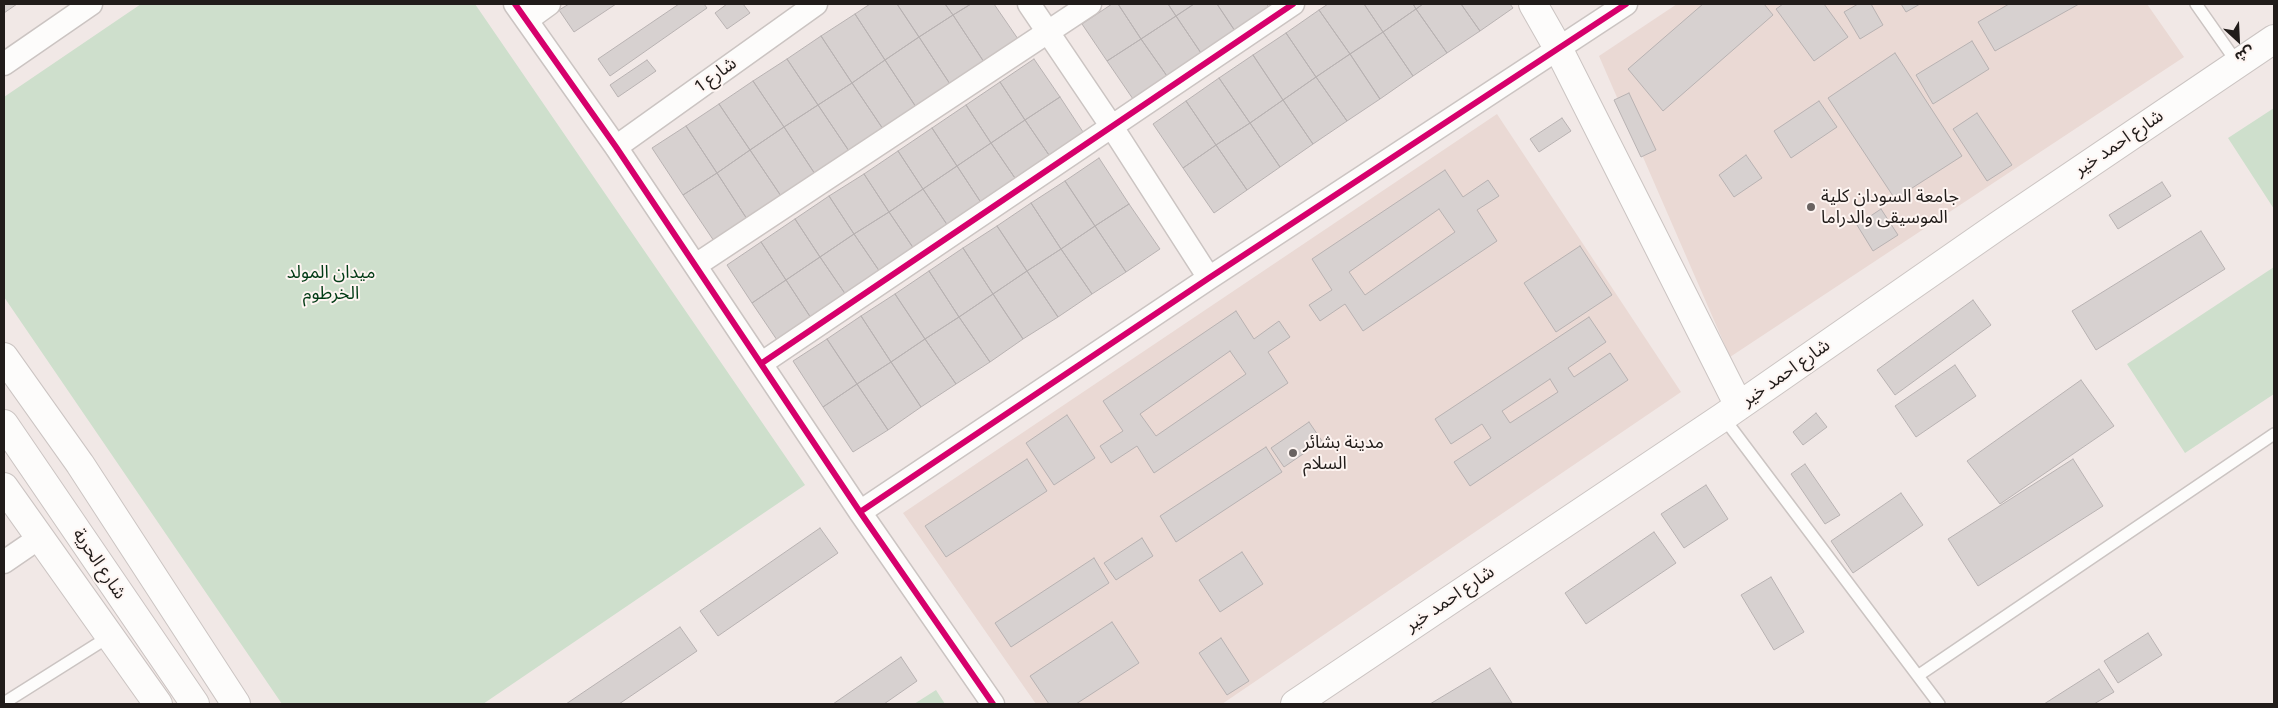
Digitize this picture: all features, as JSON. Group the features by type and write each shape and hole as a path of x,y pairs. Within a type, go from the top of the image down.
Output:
{"main road":[{"path":"1533,4 1558,48 1731,412"},
{"name":"شارع احمد خير","path":"1295,704 1731,412 1998,225 2274,39"},
{"path":"4,357 80,464 236,704"},
{"name":"شارع الحرية","path":"4,424 195,704"},
{"name":"شارع الحرية","path":"4,487 35,541 158,704"},
{"path":"4,504 35,541 99,643 142,704"}],"street":[{"path":"4,64 91,4"},
{"path":"550,4 521,12 616,147 860,512 993,704"},
{"name":"شارع 1","path":"616,147 816,4"},
{"path":"1029,4 1112,126 1209,278"},
{"path":"696,266 1090,4"},
{"path":"762,363 1293,4"},
{"path":"860,512 1209,278 1626,4"},
{"path":"4,562 35,541"}],"lane":[{"path":"2196,4 2238,64"},
{"path":"1731,412 1939,704"},
{"path":"1919,675 2274,434"},
{"path":"4,703 99,643"}],"shaded area":[{"name":"جامعة السودان كلية الموسيقى والدراما","path":"1677,4 2147,4 2184,57 1730,357 1599,56"},
{"name":"مدينة بشائر السلام","path":"1497,114 1681,392 1222,704 1036,704 903,513"}],"green space":[{"name":"ميدان المولد الخرطوم","path":"141,4 475,4 805,485 483,704 282,704 4,297 4,97"},
{"path":"2274,108 2274,209 2228,138"},
{"path":"2274,267 2274,394 2185,453 2127,364"},
{"path":"936,690 945,704 914,704"}],"building":[{"path":"4,4 17,4 4,13"},
{"path":"569,4 616,4 574,32 559,10"},
{"path":"679,4 704,4 707,8 610,76 598,59"},
{"path":"727,4 743,4 750,13 727,29 715,13"},
{"path":"870,4 897,4 919,37 885,60 855,14"},
{"path":"897,4 945,4 953,15 919,37"},
{"path":"945,4 971,4 953,15"},
{"path":"971,4 994,4 1018,39 984,62 953,15"},
{"path":"1112,4 1118,4 1141,39 1107,61 1082,24"},
{"path":"1118,4 1168,4 1176,16 1141,39"},
{"path":"1168,4 1194,4 1176,16"},
{"path":"1194,4 1217,4 1235,31 1201,53 1176,16"},
{"path":"1217,4 1267,4 1269,8 1235,31"},
{"path":"1328,4 1364,4 1383,32 1350,54 1319,10"},
{"path":"1364,4 1413,4 1416,9 1383,32"},
{"path":"1413,4 1423,4 1416,9"},
{"path":"1423,4 1461,4 1480,31 1447,53 1416,9"},
{"path":"1461,4 1510,4 1513,8 1480,31"},
{"path":"1703,4 1764,4 1773,15 1663,111 1628,69"},
{"path":"1783,4 1824,4 1848,37 1814,61 1776,9"},
{"path":"1858,4 1871,4 1883,25 1860,39 1844,12"},
{"path":"1901,4 1920,4 1906,12"},
{"path":"2009,4 2079,4 1995,51 1978,22"},
{"path":"1416,9 1447,53 1413,76 1383,32"},
{"path":"1319,10 1350,54 1316,77 1286,33"},
{"path":"855,14 885,60 852,83 821,36"},
{"path":"953,15 984,62 950,84 919,37"},
{"path":"1176,16 1201,53 1167,76 1141,39"},
{"path":"1383,32 1413,76 1380,99 1350,54"},
{"path":"1286,33 1316,77 1283,100 1253,55"},
{"path":"821,36 852,83 818,105 787,59"},
{"path":"919,37 950,84 916,107 885,60"},
{"path":"1141,39 1167,76 1133,99 1107,61"},
{"path":"1972,41 1989,69 1933,104 1916,75"},
{"path":"1895,53 1962,156 1895,199 1828,98"},
{"path":"1350,54 1380,99 1347,121 1316,77"},
{"path":"1253,55 1283,100 1250,123 1219,78"},
{"path":"787,59 818,105 784,127 753,81"},
{"path":"1034,59 1060,97 1025,120 1000,82"},
{"path":"647,60 656,71 618,97 610,85"},
{"path":"885,60 916,107 883,129 852,83"},
{"path":"1316,77 1347,121 1313,144 1283,100"},
{"path":"1219,78 1250,123 1216,145 1186,101"},
{"path":"753,81 784,127 750,150 719,104"},
{"path":"1000,82 1025,120 991,143 966,105"},
{"path":"852,83 883,129 849,151 818,105"},
{"path":"1629,93 1656,150 1641,157 1614,100"},
{"path":"1060,97 1085,135 1051,158 1025,120"},
{"path":"1283,100 1313,144 1280,167 1250,123"},
{"path":"1186,101 1216,145 1183,168 1153,124"},
{"path":"1819,101 1837,127 1791,158 1774,131"},
{"path":"719,104 750,150 717,173 686,126"},
{"path":"818,105 849,151 815,174 784,127"},
{"path":"966,105 991,143 957,166 932,128"},
{"path":"1977,113 2012,165 1987,181 1953,129"},
{"path":"1562,118 1571,131 1539,152 1530,139"},
{"path":"1025,120 1051,158 1017,181 991,143"},
{"path":"1250,123 1280,167 1247,190 1216,145"},
{"path":"686,126 717,173 683,195 652,148"},
{"path":"784,127 815,174 781,196 750,150"},
{"path":"932,128 957,166 923,189 898,151"},
{"path":"991,143 1017,181 982,204 957,166"},
{"path":"1216,145 1247,190 1214,213 1183,168"},
{"path":"750,150 781,196 747,219 717,173"},
{"path":"898,151 923,189 889,212 864,174"},
{"path":"1746,155 1762,178 1734,197 1719,175"},
{"path":"1099,158 1129,204 1095,226 1065,181"},
{"path":"957,166 982,204 948,226 923,189"},
{"path":"1445,170 1463,197 1488,180 1499,196 1477,210 1497,241 1363,331 1345,304 1320,321 1309,305 1332,290 1312,259","holes":["1439,209 1455,232 1365,295 1349,272"]},
{"path":"717,173 747,219 714,241 683,195"},
{"path":"864,174 889,212 854,234 829,196"},
{"path":"1065,181 1095,226 1061,249 1031,203"},
{"path":"2162,182 2171,196 2118,229 2109,215"},
{"path":"923,189 948,226 914,249 889,212"},
{"path":"829,196 854,234 820,257 795,219"},
{"path":"1031,203 1061,249 1027,271 997,226"},
{"path":"1129,204 1160,249 1126,272 1095,226"},
{"path":"1881,209 1898,235 1873,251 1857,225"},
{"path":"889,212 914,249 880,272 854,234"},
{"path":"795,219 820,257 786,280 761,242"},
{"path":"997,226 1027,271 993,294 963,248"},
{"path":"1095,226 1126,272 1092,294 1061,249"},
{"path":"2201,231 2225,269 2096,350 2072,311"},
{"path":"854,234 880,272 846,295 820,257"},
{"path":"761,242 786,280 752,303 727,265"},
{"path":"1580,246 1612,295 1556,332 1524,283"},
{"path":"963,248 993,294 959,317 929,271"},
{"path":"1061,249 1092,294 1058,317 1027,271"},
{"path":"820,257 846,295 811,318 786,280"},
{"path":"929,271 959,317 925,339 895,294"},
{"path":"1027,271 1058,317 1023,339 993,294"},
{"path":"786,280 811,318 777,340 752,303"},
{"path":"895,294 925,339 891,362 861,316"},
{"path":"993,294 1023,339 990,362 959,317"},
{"path":"1973,300 1991,325 1895,395 1877,370"},
{"path":"1236,311 1254,339 1279,321 1290,337 1268,352 1288,383 1154,473 1137,446 1111,463 1100,446 1123,431 1103,401","holes":["1230,351 1246,374 1156,436 1140,414"]},
{"path":"861,316 891,362 857,384 827,339"},
{"path":"959,317 990,362 956,384 925,339"},
{"path":"1589,317 1606,342 1568,368 1574,377 1610,353 1628,380 1470,486 1454,462 1491,438 1482,424 1451,444 1435,419","holes":["1550,379 1558,392 1510,423 1502,411"]},
{"path":"827,339 857,384 823,407 793,361"},
{"path":"925,339 956,384 921,407 891,362"},
{"path":"891,362 921,407 888,430 857,384"},
{"path":"1955,365 1976,396 1916,437 1895,406"},
{"path":"2081,380 2114,426 2000,504 1967,461"},
{"path":"857,384 888,430 853,452 823,407"},
{"path":"1816,413 1827,427 1803,445 1793,432"},
{"path":"1067,415 1095,458 1054,485 1026,443"},
{"path":"1309,422 1322,441 1284,467 1271,448"},
{"path":"1266,447 1282,472 1176,542 1160,516"},
{"path":"1027,459 1047,491 946,557 925,526"},
{"path":"2073,459 2103,506 1978,586 1948,539"},
{"path":"1805,464 1840,515 1825,524 1791,474"},
{"path":"1706,485 1728,519 1684,548 1661,514"},
{"path":"1901,493 1923,525 1853,573 1831,541"},
{"path":"820,528 838,553 718,636 700,611"},
{"path":"1654,532 1676,563 1586,624 1565,593"},
{"path":"1142,538 1153,556 1116,580 1104,563"},
{"path":"1242,552 1263,584 1220,612 1199,580"},
{"path":"1094,558 1109,583 1011,647 995,623"},
{"path":"1771,577 1804,632 1774,650 1741,595"},
{"path":"1112,622 1139,663 1076,704 1049,704 1030,676"},
{"path":"680,627 697,651 619,704 566,704"},
{"path":"2148,633 2162,655 2118,683 2104,661"},
{"path":"1221,638 1249,681 1227,695 1199,653"},
{"path":"901,657 917,681 884,704 833,704"},
{"path":"1490,668 1512,703 1430,704"},
{"path":"2099,669 2114,692 2094,704 2044,704"}],"cycle path":[{"path":"515,4 616,147 860,512 993,704"},
{"path":"762,363 1293,4"},
{"path":"860,512 1209,278 1626,4"}],"place":[{"name":"جامعة السودان كلية الموسيقى والدراما","path":"1811,207"},
{"name":"مدينة بشائر السلام","path":"1293,453"}]}
